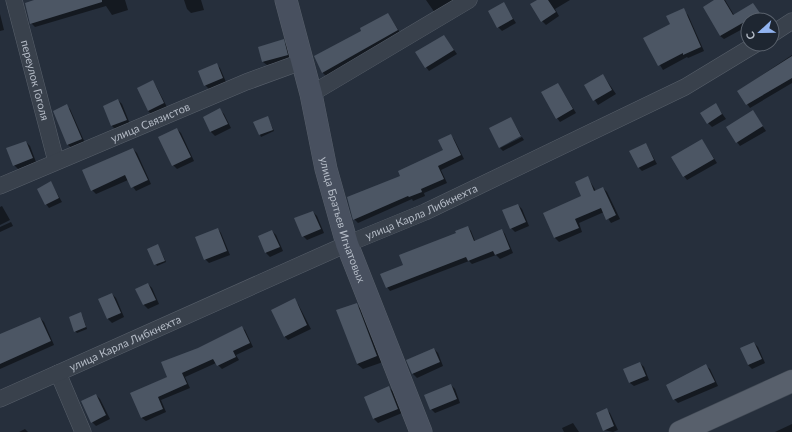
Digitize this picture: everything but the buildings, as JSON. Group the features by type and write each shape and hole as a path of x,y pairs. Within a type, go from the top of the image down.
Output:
{"main road":[{"path":"680,432 792,381"}],"street":[{"name":"переулок Гоголя","path":"14,0 56,161"},
{"name":"улица Братьев Игнатовых","path":"286,0 301,62 311,94 326,169 347,244 421,432"},
{"path":"311,94 469,0"},
{"path":"780,29 792,21"},
{"name":"улица Карла Либкнехта","path":"0,399 347,244 425,212 685,87 743,52"},
{"name":"улица Связистов","path":"0,186 56,161 246,82 301,62"},
{"name":"улица Карла Либкнехта","path":"58,373 83,432"}]}
